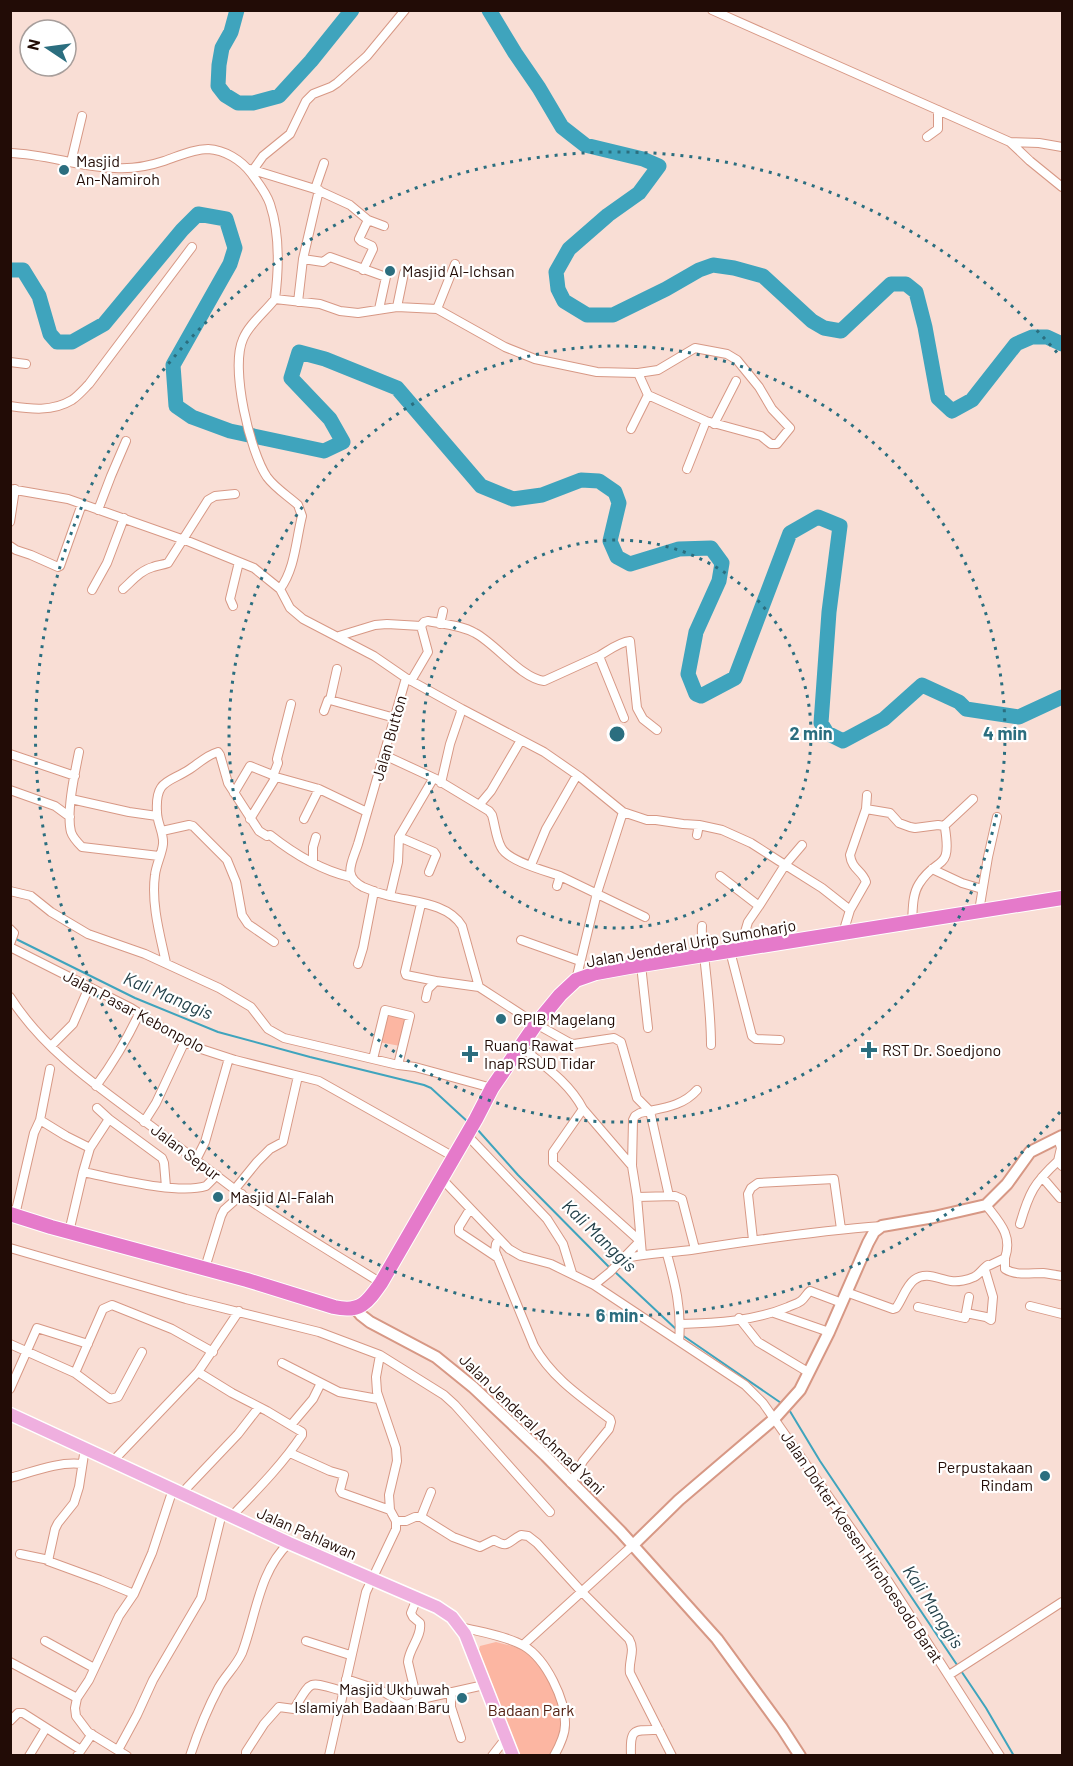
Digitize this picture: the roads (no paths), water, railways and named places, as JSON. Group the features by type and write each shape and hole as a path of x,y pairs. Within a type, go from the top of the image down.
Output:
{"highway":[{"name":"Jalan Jenderal Urip Sumoharjo","path":"356,1309 369,1300 381,1283 477,1119 492,1088 520,1046 560,995 576,980 596,973 641,965 1062,898"},
{"name":"Jalan Jenderal Achmad Yani","path":"13,1214 334,1307 346,1310 356,1309"}],"main road":[{"path":"632,1546 679,1500 778,1415 800,1390 874,1232 882,1226 986,1205 1006,1184 1030,1152 1060,1137"},
{"name":"Jalan Jenderal Achmad Yani","path":"356,1309 370,1322 436,1357 452,1369 546,1456 621,1532 717,1639 800,1755"},
{"name":"Jalan Pahlawan","path":"10,1414 289,1544 437,1607 452,1617 461,1627 471,1648 513,1755"}],"street":[{"path":"250,169 290,134 306,101 313,94 331,87 367,56 405,10"},
{"path":"712,10 1010,142 1062,187"},
{"path":"927,137 938,129 939,110"},
{"path":"71,162 82,116"},
{"path":"1010,142 1062,147"},
{"path":"10,153 115,168 162,162 195,150 210,149 233,156 250,169 263,189 270,205 278,247 275,299 243,338 240,349 240,385 243,414 254,450 269,480 298,505 302,516 291,565 280,589"},
{"path":"298,302 303,259 324,163"},
{"path":"250,169 317,190 350,205 368,220 384,226"},
{"path":"363,270 373,249 372,246 359,239 368,220"},
{"path":"10,406 37,410 73,400 89,384 192,247"},
{"path":"303,259 323,262 330,258 386,277 379,309"},
{"path":"438,309 455,264"},
{"path":"397,307 404,273"},
{"path":"275,299 320,304 358,314 397,307 438,309 505,347 535,359 597,372 638,373 658,370 695,348 727,354 737,360 759,387 772,409 790,428 776,445 761,436 714,424 648,395 638,373"},
{"path":"10,362 26,364"},
{"path":"714,424 736,381"},
{"path":"631,429 648,395"},
{"path":"687,469 706,421"},
{"path":"98,510 126,441"},
{"path":"10,522 13,489"},
{"name":"Jalan Button","path":"13,489 68,499 182,539 254,568 280,589 290,608 297,615 374,656 408,680 367,812 350,877"},
{"path":"123,589 142,572 168,563 208,500 215,496 235,494"},
{"path":"10,546 60,566 82,504"},
{"path":"92,590 107,563 124,519"},
{"path":"233,606 230,599 239,562"},
{"path":"440,624 444,611"},
{"path":"421,626 428,621 472,631 487,641 502,656 537,680 544,681 630,641 637,708 643,719 657,730"},
{"path":"339,636 375,625 421,626"},
{"path":"421,626 428,652 408,680 544,752 623,812 647,820 699,825 722,830 750,843 822,888 850,910"},
{"path":"599,656 624,718"},
{"path":"324,711 330,700 337,669"},
{"path":"330,700 395,718"},
{"path":"250,819 274,776 291,704"},
{"path":"439,781 462,710"},
{"path":"480,804 491,791 521,740"},
{"path":"79,752 70,817 71,832 76,841 82,847 159,856"},
{"path":"166,963 156,919 154,877 163,844 157,816 159,792 165,782 218,752 226,778 261,833 270,835 284,846 330,871 350,877 356,884 445,911 458,920 462,926 479,987"},
{"path":"10,754 75,776"},
{"path":"384,755 439,781 480,804 492,815 501,847 504,853 512,859 560,876 645,917"},
{"path":"234,793 250,766 274,776 319,789 367,812"},
{"path":"531,865 546,829 577,775"},
{"path":"390,896 398,862 399,837 431,781 439,781"},
{"path":"304,819 319,789"},
{"path":"10,790 55,806 70,817"},
{"path":"843,934 850,910 866,882 851,862 850,855 866,809 867,795"},
{"path":"944,826 973,799"},
{"path":"55,806 71,801 157,816"},
{"path":"866,809 890,813 899,823 910,827 944,826"},
{"path":"576,980 597,893 623,812"},
{"path":"979,911 998,818"},
{"path":"697,836 699,825"},
{"path":"162,831 193,826 224,857 230,867 236,882 240,909 245,920 253,929 274,942"},
{"path":"912,922 915,894 919,885 932,868 944,860 947,853 944,826"},
{"path":"313,862 316,837"},
{"path":"399,837 434,852 436,855 429,872"},
{"path":"780,1040 756,1039 750,1033 735,950 748,922 785,865 802,845"},
{"path":"932,868 962,883 982,889"},
{"path":"557,886 560,876"},
{"path":"720,876 759,906"},
{"path":"10,891 31,896 51,912 88,934 166,963 219,988 251,1007 268,1029 284,1038 398,1065 416,1067 492,1088"},
{"path":"358,964 374,891"},
{"path":"421,904 406,975 479,987 536,1024 574,1044 614,1038 621,1042 637,1098 650,1111 669,1196"},
{"path":"702,926 701,937 705,955 711,1045"},
{"name":"Jalan Pasar Kebonpolo","path":"11,939 89,987 198,1048 319,1081 337,1089 454,1157"},
{"path":"521,940 580,961"},
{"path":"641,965 648,1028"},
{"path":"426,998 428,989 436,981"},
{"path":"51,1046 73,1024 89,987"},
{"name":"Jalan Sepur","path":"10,997 21,1014 51,1046 96,1086 242,1194 381,1283"},
{"path":"373,1059 385,1010 410,1016 398,1065"},
{"path":"96,1086 121,1049 139,1014"},
{"path":"144,1122 156,1103 185,1041"},
{"path":"520,1046 569,1087 583,1109 632,1166"},
{"path":"196,1160 205,1142 229,1058"},
{"path":"13,1214 34,1133 40,1120 50,1068"},
{"path":"235,1189 270,1149 283,1142 298,1076"},
{"path":"642,1256 632,1166 633,1120 640,1113 682,1102 690,1098 697,1090"},
{"path":"97,1108 162,1158 166,1187"},
{"path":"583,1109 554,1152 554,1163 639,1241"},
{"path":"69,1232 90,1148 109,1119"},
{"path":"40,1120 90,1148"},
{"path":"468,1133 547,1219 563,1244 572,1273"},
{"path":"1020,1224 1028,1197 1042,1177 1060,1163 1060,1137"},
{"path":"83,1172 166,1187 203,1187 217,1175"},
{"path":"1042,1177 1060,1198"},
{"name":"Jalan Dokter Koesen Hirohoesodo Barat","path":"442,1179 509,1249 521,1256 551,1264 572,1273 680,1333 745,1385 778,1415 1000,1755"},
{"path":"753,1240 748,1194 751,1188 758,1184 834,1179 841,1229"},
{"path":"205,1268 221,1216 224,1210 242,1194"},
{"path":"637,1197 675,1196 683,1200 695,1249"},
{"path":"986,1205 1007,1235 1008,1246 1004,1267 1006,1270 1026,1274 1041,1273 1062,1276"},
{"path":"470,1209 459,1227 459,1232 498,1258"},
{"path":"622,1260 753,1240 882,1226"},
{"path":"499,1239 495,1251 541,1359 563,1384 611,1422 609,1429 583,1461 571,1483"},
{"path":"594,1285 612,1270 639,1241"},
{"path":"10,1248 186,1299 320,1332 380,1355 432,1387 455,1405 550,1512"},
{"path":"667,1254 678,1296 680,1333 714,1323 774,1313 802,1300 810,1291 893,1309 896,1308 915,1279 935,1276 952,1281 976,1277 985,1266 1003,1256 1005,1258"},
{"path":"966,1313 991,1320 993,1297 986,1267 1005,1258"},
{"path":"968,1283 987,1276"},
{"path":"918,1307 965,1318 969,1297"},
{"path":"75,1373 103,1309 112,1305 172,1329 213,1352"},
{"path":"1030,1306 1062,1314"},
{"path":"113,1461 198,1372 239,1311"},
{"path":"774,1313 829,1332"},
{"path":"739,1318 758,1342 808,1372"},
{"path":"10,1389 37,1328 88,1344"},
{"path":"10,1344 75,1373 110,1399 118,1397 142,1352"},
{"path":"329,1755 366,1592 396,1529 396,1521 390,1510 389,1495 397,1461 396,1448 378,1399 376,1377 380,1355"},
{"path":"282,1363 339,1392 378,1399"},
{"path":"118,1750 153,1680 201,1598 226,1515 290,1453 302,1435 299,1429 198,1372"},
{"path":"291,1425 313,1399 321,1383"},
{"path":"128,1755 92,1734 76,1716 77,1698 119,1616 134,1594 177,1492 238,1434 259,1407"},
{"path":"49,1560 55,1529 74,1503 85,1448"},
{"path":"290,1453 344,1475 340,1490 342,1494 390,1510"},
{"path":"10,1478 73,1463 82,1464"},
{"path":"422,1517 431,1492"},
{"path":"396,1521 422,1517 453,1537 480,1547 491,1540 505,1545 521,1535 528,1536 537,1543 629,1639 633,1647 630,1673 672,1755"},
{"path":"190,1755 208,1709 242,1653 267,1575 279,1553 289,1544"},
{"path":"523,1645 632,1546"},
{"path":"20,1554 49,1560 134,1594"},
{"path":"417,1598 411,1613 420,1623 421,1629 408,1657 417,1700"},
{"path":"949,1675 1062,1602"},
{"path":"461,1627 523,1645 543,1664 563,1704 566,1727 554,1755"},
{"path":"45,1641 94,1668"},
{"path":"306,1641 351,1655"},
{"path":"10,1662 77,1698"},
{"path":"346,1679 382,1691 404,1704 484,1685"},
{"path":"246,1755 264,1724 279,1707 294,1709 310,1685 315,1683 339,1690"},
{"path":"451,1692 454,1722 461,1738"},
{"path":"10,1720 18,1713 23,1713 79,1753 92,1734"},
{"path":"29,1755 46,1728"},
{"path":"631,1755 632,1734 638,1731 658,1730"},
{"path":"492,1755 506,1738"}],"waterway":[{"path":"237,10 231,32 222,48 218,86 225,95 238,103 253,103 279,96 352,10"},
{"path":"489,10 562,127 585,145 643,159 659,166 639,193 608,215 569,249 556,272 558,289 564,301 587,315 613,315 713,265 763,276 812,321 824,328 841,331 891,284 906,284 916,292 938,398 952,411 972,400 1016,344 1032,337 1047,337 1062,344"},
{"path":"10,270 23,270 39,296 50,334 57,342 72,342 104,324 198,214 226,219 235,248 230,264 173,365 176,406 192,417 230,431 324,451 343,442 330,419 291,378 299,352 325,359 397,388 481,486 513,499 542,495 581,480 599,481 615,492 619,503 610,541 617,557 630,564 679,549 711,548 722,563 719,581 696,632 688,674 696,694 701,696 735,678 790,533 818,517 840,526 829,612 821,723 827,733 843,741 884,719 922,685 959,702 966,709 1019,717 1062,697"},
{"name":"Kali Manggis","path":"14,938 135,998 218,1032 424,1085 431,1088 468,1122"},
{"name":"Kali Manggis","path":"477,1129 518,1175 610,1268"},
{"name":"Kali Manggis","path":"614,1271 678,1331"},
{"name":"Kali Manggis","path":"682,1335 784,1405"},
{"name":"Kali Manggis","path":"788,1408 820,1461 986,1708 1014,1756"}],"place":[{"name":"Masjid An-Namiroh","path":"64,170"},
{"name":"Masjid Al-Ichsan","path":"390,271"},
{"name":"GPIB Magelang","path":"501,1019"},
{"name":"RST Dr. Soedjono","path":"869,1050"},
{"name":"Ruang Rawat Inap RSUD Tidar","path":"470,1054"},
{"name":"Masjid Al-Falah","path":"218,1197"},
{"name":"Perpustakaan Rindam","path":"1045,1476"},
{"name":"Masjid Ukhuwah Islamiyah Badaan Baru","path":"462,1698"}],"park label":[{"name":"Badaan Park","path":"531,1710"}]}
